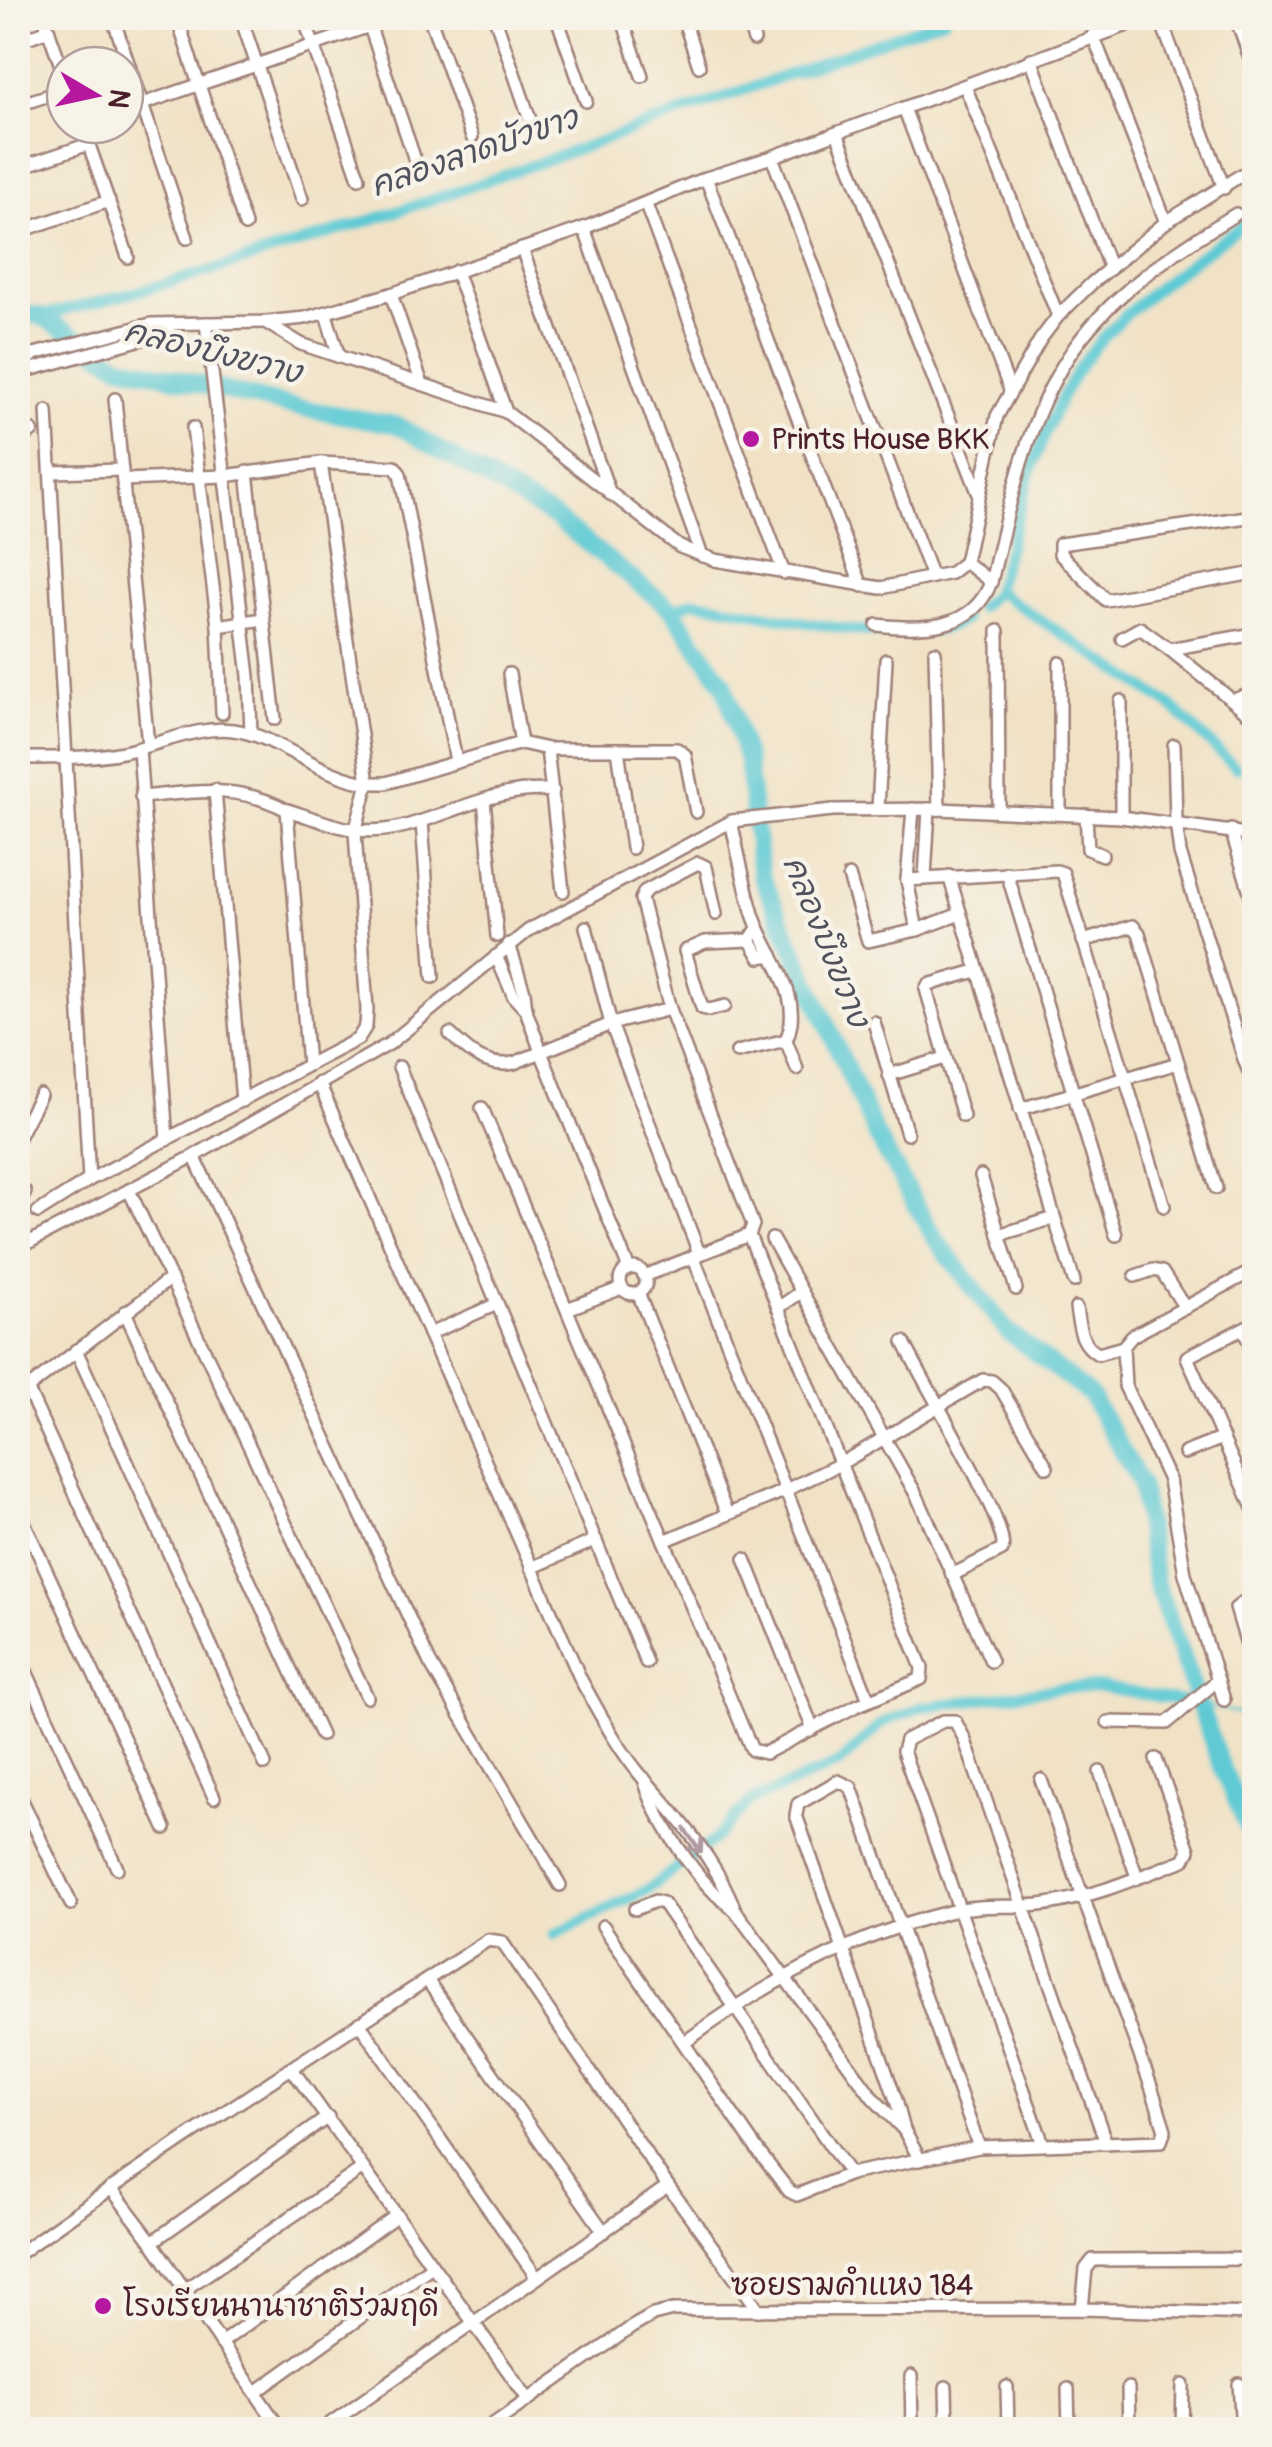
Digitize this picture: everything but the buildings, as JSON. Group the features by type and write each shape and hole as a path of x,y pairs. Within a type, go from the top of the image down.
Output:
{"street":[{"path":"112,18 121,45"},
{"path":"176,18 246,225"},
{"path":"241,18 302,199"},
{"path":"304,18 359,178"},
{"path":"145,103 314,45 368,22 394,18"},
{"path":"430,18 472,137"},
{"path":"494,18 534,131"},
{"path":"557,18 586,102"},
{"path":"622,18 642,76"},
{"path":"683,18 699,66"},
{"path":"746,18 754,40"},
{"path":"18,372 36,361 172,324 266,322 326,314 391,294 584,228 706,178 772,158 1146,18"},
{"path":"1160,18 1224,188"},
{"path":"1236,18 1254,69"},
{"path":"368,22 414,160"},
{"path":"18,42 46,24"},
{"path":"1093,35 1166,222"},
{"path":"1032,59 1110,269"},
{"path":"965,86 1058,316"},
{"path":"18,106 45,97"},
{"path":"904,108 1010,390"},
{"path":"145,113 187,238"},
{"path":"837,133 978,492"},
{"path":"18,168 85,145"},
{"path":"88,145 128,257"},
{"path":"772,158 932,577"},
{"path":"266,322 300,344 506,412 680,547 702,556 784,573 893,588 951,573 965,562 998,416 1010,390 1058,316 1166,222 1254,167"},
{"path":"706,178 862,586"},
{"path":"18,232 109,201"},
{"path":"646,205 784,573"},
{"path":"876,625 919,628 950,624 985,597 1015,483 1042,406 1066,359 1113,305 1190,242 1236,214"},
{"path":"584,228 702,556"},
{"path":"522,248 610,494"},
{"path":"456,271 506,412"},
{"path":"391,294 422,384"},
{"path":"326,314 338,357"},
{"path":"206,323 250,691 251,734"},
{"path":"115,399 143,747 141,797 168,1140"},
{"path":"47,412 90,1180"},
{"path":"193,428 218,626 222,713"},
{"path":"18,441 32,431"},
{"path":"50,472 224,476 321,463 390,466 398,470 456,760"},
{"path":"38,1212 90,1180 358,1039 366,1026 356,832 368,783 321,463"},
{"path":"247,472 274,719"},
{"path":"1254,516 1060,544 1060,554 1106,600 1254,572"},
{"path":"965,562 991,582"},
{"path":"218,626 264,619"},
{"path":"1122,638 1140,628 1254,718"},
{"path":"998,631 999,811"},
{"path":"1169,649 1254,634"},
{"path":"925,878 934,809 935,652"},
{"path":"878,809 886,660"},
{"path":"1060,663 1060,814"},
{"path":"509,674 522,743"},
{"path":"1233,700 1254,694"},
{"path":"1120,701 1121,818"},
{"path":"30,758 65,758 143,747 185,734 223,729 251,734 324,770 368,783 386,783 522,743 547,748 682,750 696,812"},
{"path":"1174,744 1180,853 1254,1082"},
{"path":"547,748 562,891"},
{"path":"618,749 632,848"},
{"path":"141,797 216,790 249,793 356,832 380,833 484,800 531,789 552,791"},
{"path":"216,790 242,1101"},
{"path":"484,800 497,936"},
{"path":"18,1248 194,1156 389,1044 508,944 732,821 878,809 934,809 1176,822 1254,834"},
{"path":"913,809 907,880 917,930"},
{"path":"287,810 308,1065"},
{"path":"1086,815 1088,849 1102,855"},
{"path":"422,821 433,977"},
{"path":"732,821 758,928 791,1001 792,1022 786,1040 798,1069"},
{"path":"1231,830 1254,905"},
{"path":"482,1108 752,1750 765,1752 915,1682 923,1672 749,1235 753,1224 670,1009 642,894 690,866 703,864 716,914"},
{"path":"907,880 1057,870 1063,873 1164,1206"},
{"path":"1007,873 1116,1236"},
{"path":"849,876 868,941 917,930 960,914"},
{"path":"948,876 1074,1281"},
{"path":"1084,941 1125,926 1136,928 1216,1188"},
{"path":"586,927 611,1024 784,1491 870,1700"},
{"path":"750,940 758,928"},
{"path":"750,940 760,957 772,955"},
{"path":"724,1006 702,1008 685,951 705,942 750,940"},
{"path":"508,944 541,1052 629,1269"},
{"path":"496,956 514,997 526,1010"},
{"path":"963,1116 926,989 928,985 976,970"},
{"path":"450,1034 489,1064 514,1063 611,1024 670,1009"},
{"path":"874,1022 907,1134"},
{"path":"737,1052 786,1040"},
{"path":"889,1075 945,1058"},
{"path":"1020,1110 1178,1063"},
{"path":"399,1067 646,1662"},
{"path":"319,1083 581,1680 611,1733 722,1894 873,2098 904,2130"},
{"path":"18,1137 40,1095"},
{"path":"194,1156 430,1663 560,1885"},
{"path":"981,1176 1016,1289"},
{"path":"129,1190 367,1697"},
{"path":"18,1209 24,1191"},
{"path":"999,1235 1054,1218"},
{"path":"644,1276 749,1235"},
{"path":"772,1240 917,1496 991,1661"},
{"path":"629,1269 644,1276 644,1286 638,1293 629,1294 622,1288 621,1277 629,1269"},
{"path":"1135,1276 1153,1270 1162,1272 1185,1308"},
{"path":"1076,1308 1088,1348 1098,1354 1123,1347 1132,1336 1254,1270"},
{"path":"171,1278 22,1392 214,1797"},
{"path":"567,1309 622,1288"},
{"path":"778,1308 801,1292"},
{"path":"638,1293 727,1514"},
{"path":"429,1334 496,1304"},
{"path":"125,1312 321,1735"},
{"path":"1254,1353 1249,1326 1187,1357 1254,1510"},
{"path":"904,1342 980,1485 1005,1543 1002,1550 952,1575"},
{"path":"1123,1347 1125,1386 1169,1480 1185,1574 1224,1700"},
{"path":"76,1350 266,1764"},
{"path":"664,1541 840,1464 983,1380 992,1380 1002,1390 1047,1467"},
{"path":"1186,1453 1223,1438"},
{"path":"18,1509 165,1828"},
{"path":"531,1568 596,1540"},
{"path":"746,1559 813,1729"},
{"path":"1254,1594 1236,1608 1254,1668"},
{"path":"18,1654 117,1868"},
{"path":"1108,1722 1167,1723 1217,1680"},
{"path":"1043,2144 902,1746 906,1740 950,1720 958,1724 964,1738 1106,2143"},
{"path":"684,2042 784,1976 844,1948 958,1909 1023,1906 1084,1897 1184,1860 1188,1854 1156,1759"},
{"path":"1100,1772 1137,1877"},
{"path":"603,1926 758,2151 797,2195 850,2174 979,2148 1161,2141 1166,2134 1041,1780"},
{"path":"920,2160 904,2130 796,1815 798,1804 838,1781 851,1788 979,2148"},
{"path":"18,1792 71,1904"},
{"path":"635,1908 655,1901 663,1903 850,2174"},
{"path":"18,2254 359,2022 488,1940 502,1942 668,2186 759,2310"},
{"path":"427,1980 604,2232"},
{"path":"359,2022 537,2278"},
{"path":"292,2069 528,2400"},
{"path":"152,2242 328,2116"},
{"path":"184,2290 363,2168"},
{"path":"321,2430 668,2186"},
{"path":"111,2188 281,2430"},
{"path":"221,2343 398,2215"},
{"path":"1082,2310 1086,2268 1092,2260 1254,2259"},
{"path":"256,2392 432,2266"},
{"name":"ซอยรามคำแหง 184","path":"485,2430 599,2348 653,2315 673,2310 1254,2314"},
{"path":"911,2376 912,2430"},
{"path":"1240,2384 1242,2430"},
{"path":"1182,2430 1183,2385"},
{"path":"1007,2387 1008,2430"},
{"path":"946,2388 947,2430"},
{"path":"1068,2388 1069,2430"},
{"path":"1128,2388 1129,2430"}],"waterway":[{"name":"คลองลาดบัวขาว","path":"41,316 194,276 346,228 945,18"},
{"path":"979,608 993,595 1040,448 1075,374 1110,330 1133,309 1254,217"},
{"name":"คลองบึงขวาง","path":"18,313 41,316 118,364 284,405 397,425 555,518 672,610 724,684 747,761 761,875 876,1135 936,1240 1007,1331 1090,1395 1140,1482 1155,1581 1217,1755 1254,1843"},
{"path":"995,590 1169,704 1236,768"},
{"path":"672,610 694,601 872,632 940,629 964,620"},
{"path":"554,1935 647,1890 712,1842 749,1802 840,1763 882,1723 922,1707 1060,1688 1101,1687 1199,1704"},
{"path":"1199,1704 1254,1717"}],"place":[{"name":"Prints House BKK","path":"751,439"},
{"name":"โรงเรียนนานาชาติร่วมฤดี","path":"103,2306"}]}
